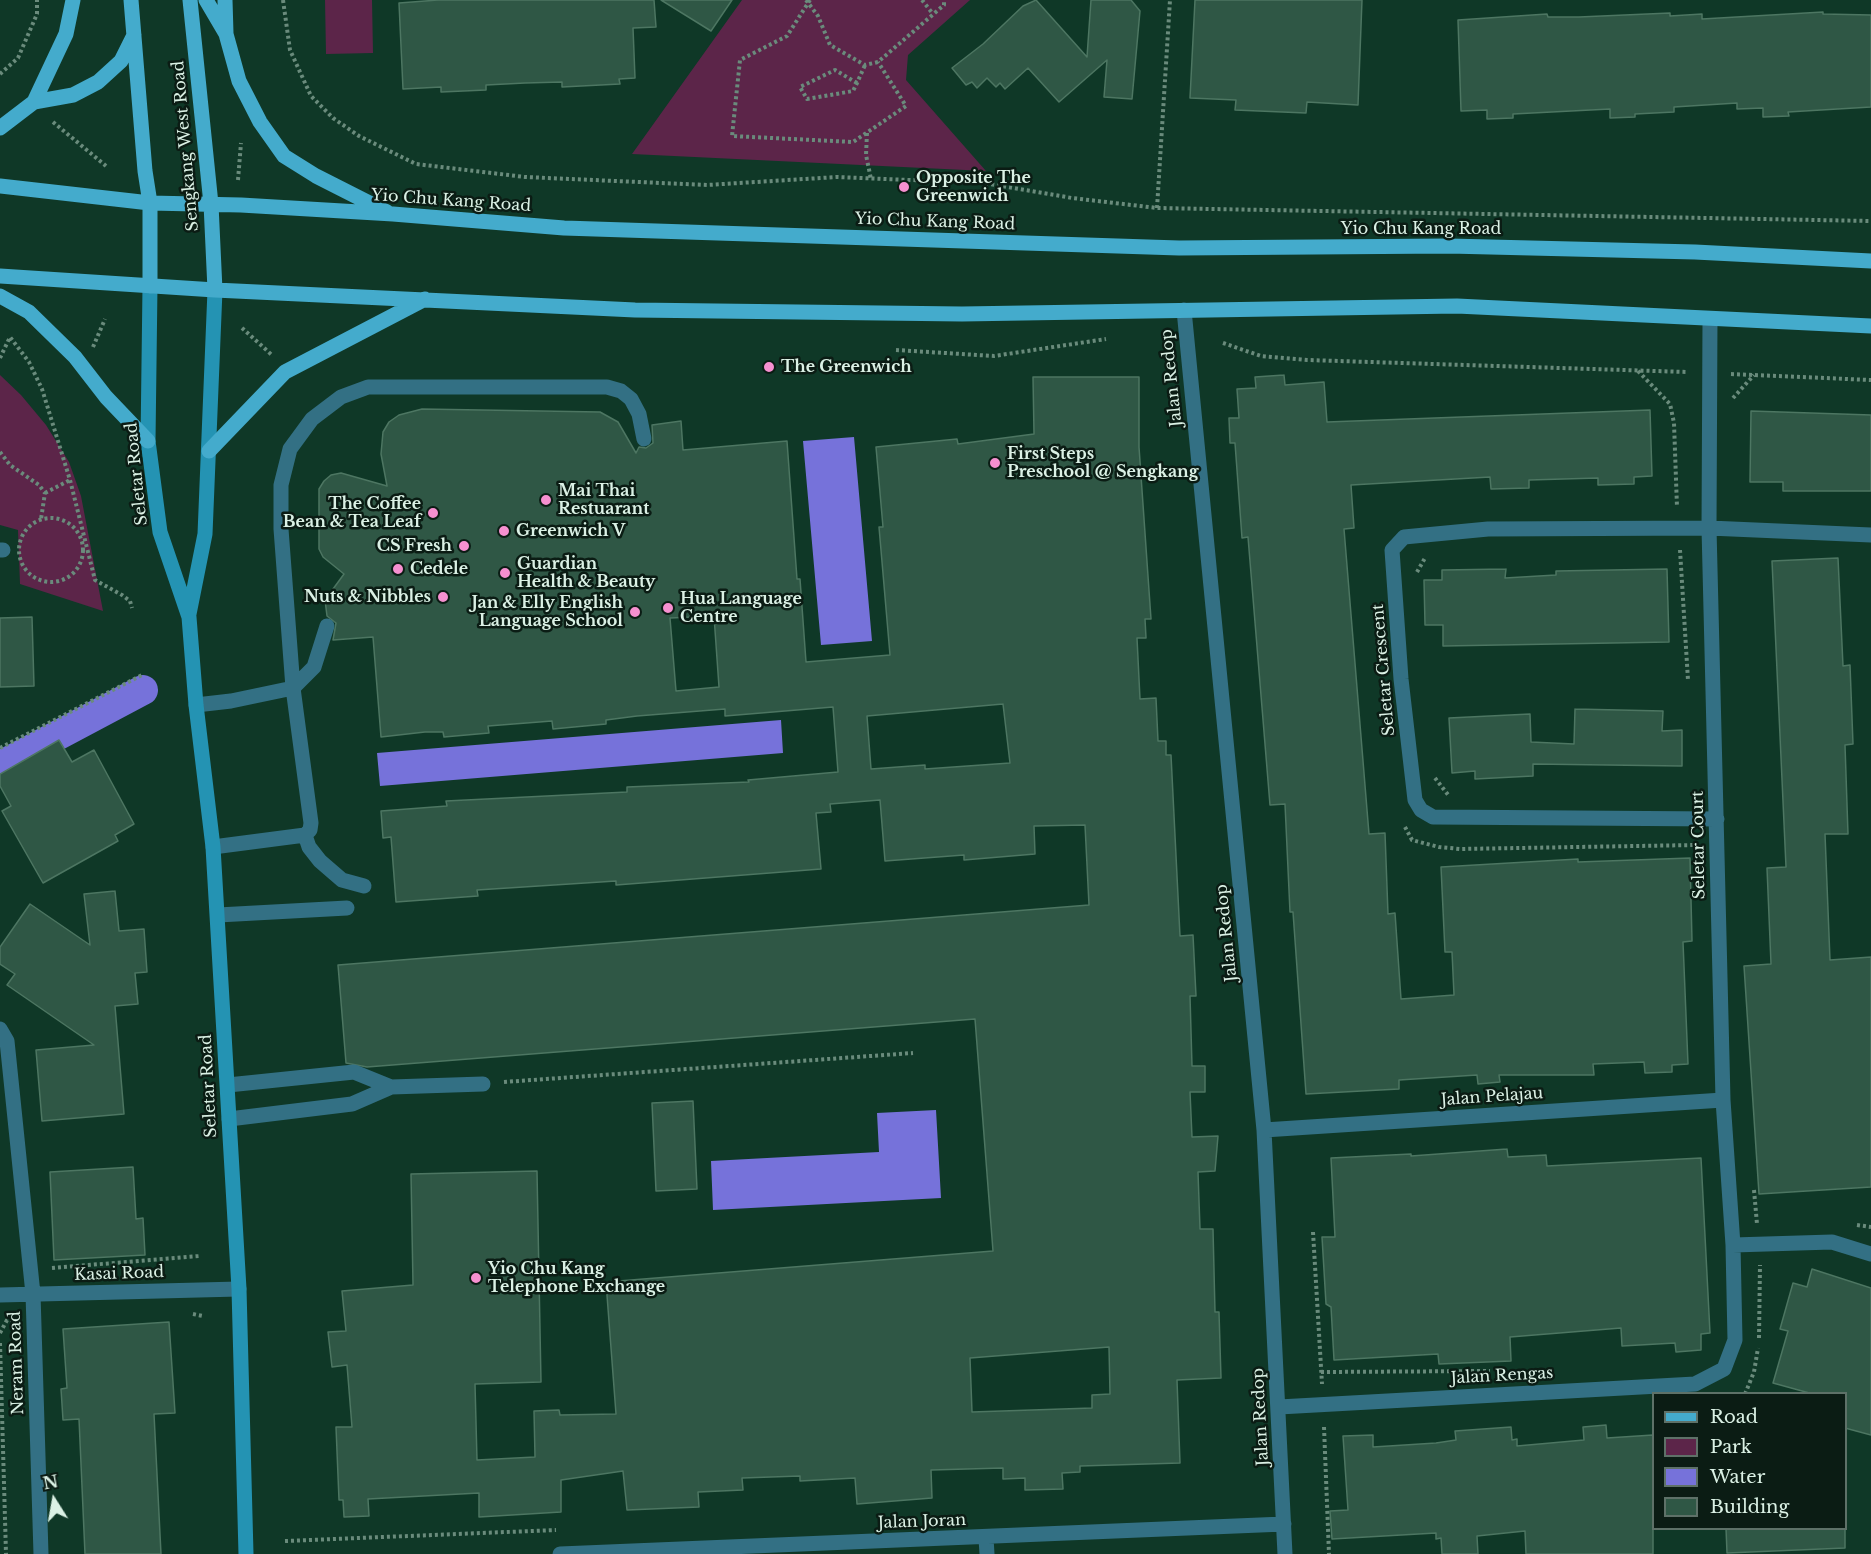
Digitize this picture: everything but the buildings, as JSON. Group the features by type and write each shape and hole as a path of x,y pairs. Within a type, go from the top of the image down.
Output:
{"main road":[{"path":"0,128 34,102 66,34 73,0"},
{"path":"131,0 145,171 150,203 150,286"},
{"name":"Sengkang West Road","path":"189,0 211,204 214,290"},
{"path":"206,0 226,34"},
{"path":"225,0 226,34 239,81 261,122 284,156 316,176 393,214"},
{"path":"34,102 73,96 98,82 121,61 135,35"},
{"name":"Yio Chu Kang Road","path":"0,186 150,203 393,214 576,229 1179,248 1449,246 1684,251 1871,261"},
{"path":"0,276 214,290 428,298 635,310 962,314 1457,306 1871,326"},
{"path":"0,296 29,312 75,357 106,397 148,441"},
{"path":"209,451 285,372 428,298"}],"street":[{"name":"Seletar Road","path":"150,286 148,441 160,532 189,617 196,705 213,847 239,1289 246,1554"},
{"name":"Seletar Road","path":"189,617 205,534 214,290"},
{"name":"Jalan Redop","path":"1184,310 1264,1130 1285,1554"},
{"name":"Seletar Court","path":"1710,319 1709,528 1723,1100 1733,1245 1736,1340 1724,1369"},
{"path":"305,835 311,823 293,688 281,529 281,485 290,449 312,419 341,397 368,387 607,387 621,391 631,399 639,414 644,439"},
{"name":"Seletar Crescent","path":"1717,819 1433,817 1422,810 1415,800 1401,679 1392,550 1404,537 1488,530 1709,528 1871,535"},
{"path":"196,705 231,701 293,688 314,667 327,626"},
{"path":"213,847 305,835"},
{"path":"305,835 315,854 342,880 364,886"},
{"path":"218,915 347,908"},
{"name":"Neram Road","path":"0,1029 7,1041 33,1294 41,1554"},
{"path":"228,1084 354,1072 391,1087"},
{"path":"229,1119 352,1104 391,1087 483,1084"},
{"name":"Jalan Pelajau","path":"1264,1130 1723,1100"},
{"path":"1733,1245 1832,1242 1871,1254"},
{"name":"Kasai Road","path":"0,1295 239,1289"},
{"name":"Jalan Rengas","path":"1279,1407 1695,1384 1724,1369"},
{"name":"Jalan Joran","path":"560,1554 728,1550 1284,1524"},
{"path":"986,1538 987,1554"}],"path":[{"path":"0,74 18,58 37,14 37,0"},
{"path":"283,0 290,50 311,96 333,118 359,136 416,164 525,177 707,185 837,177 984,183 1072,198 1157,208 1871,222"},
{"path":"922,0 933,14"},
{"path":"878,62 906,106 853,142 732,136 740,60 787,36 808,1 819,16 830,45 865,65 878,62 944,5 944,0"},
{"path":"1157,208 1170,0"},
{"path":"857,82 835,70 800,87 807,99 853,91 865,65"},
{"path":"48,117 106,166"},
{"path":"867,133 866,155 871,179"},
{"path":"238,180 241,143"},
{"path":"93,348 105,319"},
{"path":"242,328 273,356"},
{"path":"0,358 10,337 29,363 42,389 70,480 95,580 130,601 132,608"},
{"path":"896,350 994,356 1106,339"},
{"path":"1223,343 1262,356 1307,360 1871,380"},
{"path":"1638,371 1670,404 1674,423 1688,683"},
{"path":"0,452 10,465 39,485 45,493 41,520"},
{"path":"45,493 70,480"},
{"path":"58,519 68,523 76,530 81,540 80,562 74,571 55,581 34,577 20,559 21,538 27,528 41,520 58,519"},
{"path":"1668,551 1680,551"},
{"path":"1417,575 1419,566 1427,555"},
{"path":"0,748 144,674"},
{"path":"1433,774 1449,796 1459,802"},
{"path":"1402,820 1412,840 1438,847 1460,849 1699,844 1696,818"},
{"path":"483,1084 913,1053"},
{"path":"30,1269 200,1256"},
{"path":"0,1333 7,1320"},
{"path":"0,1343 6,1554"},
{"path":"1321,1372 1495,1371"}],"green space":[{"path":"325,0 372,0 373,53 326,54"},
{"path":"742,0 970,0 908,55 906,80 986,171 632,154"},
{"path":"0,375 21,395 46,425 69,462 81,496 103,611 20,584 18,530 0,525"}],"water":[{"path":"854,437 872,641 821,645 803,441"},
{"path":"781,720 783,753 380,786 377,753"},
{"path":"936,1110 941,1198 713,1210 711,1161 879,1152 877,1113"}],"waterway":[{"path":"0,766 143,690"}],"place":[{"name":"Opposite The Greenwich","path":"904,187"},
{"name":"The Greenwich","path":"769,367"},
{"name":"First Steps Preschool @ Sengkang","path":"995,463"},
{"name":"Mai Thai Restuarant","path":"546,500"},
{"name":"The Coffee Bean & Tea Leaf","path":"433,513"},
{"name":"Greenwich V","path":"504,531"},
{"name":"CS Fresh","path":"464,546"},
{"name":"Cedele","path":"398,569"},
{"name":"Guardian Health & Beauty","path":"505,573"},
{"name":"Nuts & Nibbles","path":"443,597"},
{"name":"Hua Language Centre","path":"668,608"},
{"name":"Jan & Elly English Language School","path":"635,612"},
{"name":"Yio Chu Kang Telephone Exchange","path":"476,1278"}]}
